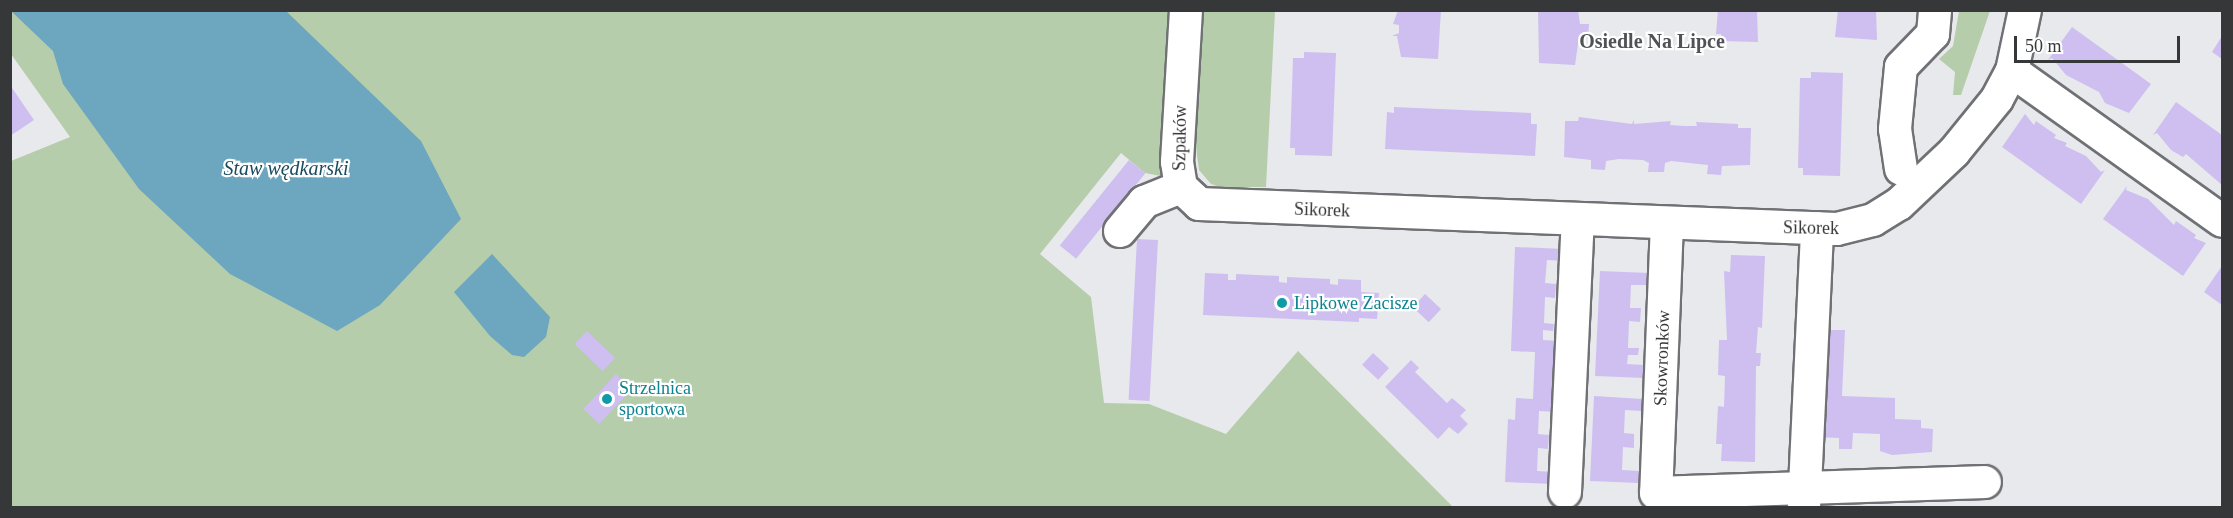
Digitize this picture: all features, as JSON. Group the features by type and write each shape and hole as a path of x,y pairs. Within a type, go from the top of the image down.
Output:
{"street":[{"name":"Szpaków","path":"1120,231 1144,202 1181,188 1177,162 1186,10"},
{"path":"1901,169 1895,129 1901,67 1933,34 1935,10"},
{"name":"Sikorek","path":"1181,188 1199,204 1234,208 1852,228 1899,204 1954,152 1997,99 2012,71 2025,10"},
{"path":"2012,71 2223,221"},
{"path":"1565,492 1578,219"},
{"name":"Skowronków","path":"1667,223 1656,500 1804,499 1985,482"},
{"path":"1804,499 1817,228"}],"green space":[{"path":"10,11 1175,11 1166,171 1161,176 1145,173 1121,153 1040,254 1091,297 1104,403 1149,404 1226,434 1298,351 1453,507 11,507 11,161 70,137 11,54"},
{"path":"1203,11 1275,11 1266,187 1220,187 1211,184 1199,170 1195,139"},
{"path":"1959,11 1990,11 1961,95 1953,95 1955,72 1939,59 1953,46"}],"water":[{"name":"Staw wędkarski","path":"11,11 286,11 421,141 461,219 380,305 337,331 230,274 139,189 63,84 53,51"},
{"path":"492,254 550,317 546,337 524,357 512,355 490,336 454,292"}],"building":[{"path":"1398,10 1441,10 1438,59 1401,57 1397,36 1392,36 1399,33 1399,25 1393,24"},
{"path":"1538,10 1578,10 1580,24 1589,24 1588,38 1579,37 1575,65 1539,63"},
{"path":"1718,10 1757,10 1758,42 1721,41 1721,34 1716,34"},
{"path":"1838,10 1876,10 1877,40 1835,37"},
{"path":"2072,27 2151,84 2129,113 2105,103 2099,92 2066,75 2052,58 2048,60"},
{"path":"2222,36 2222,59 2212,52"},
{"path":"1304,52 1336,53 1332,156 1295,155 1295,148 1290,148 1293,58 1304,58"},
{"path":"1811,72 1843,73 1840,176 1803,175 1803,168 1798,168 1800,78 1811,78"},
{"path":"10,85 34,120 10,136"},
{"path":"2176,102 2222,135 2222,185 2186,154 2183,157 2171,150 2157,133 2153,135"},
{"path":"1394,107 1531,113 1531,124 1537,124 1535,156 1385,149 1387,112 1394,113"},
{"path":"2025,114 2034,125 2036,121 2056,135 2054,138 2067,143 2065,146 2086,156 2101,172 2105,170 2081,204 2002,147"},
{"path":"1579,117 1632,124 1634,120 1634,124 1671,121 1670,125 1684,126 1697,126 1696,122 1738,124 1738,128 1751,128 1750,165 1722,166 1721,175 1707,174 1708,165 1671,161 1665,163 1664,172 1648,172 1649,163 1643,160 1619,159 1606,161 1605,170 1591,169 1591,160 1564,157 1565,121 1578,121"},
{"path":"1129,160 1145,173 1076,259 1060,245"},
{"path":"2127,186 2126,190 2148,199 2174,225 2176,221 2196,235 2194,238 2206,243 2183,276 2103,219"},
{"path":"1137,239 1158,240 1150,401 1129,400"},
{"path":"1515,247 1564,249 1564,261 1547,260 1545,283 1556,284 1555,298 1545,297 1544,323 1554,324 1553,331 1543,330 1543,340 1560,341 1557,412 1539,411 1538,434 1549,435 1548,449 1538,448 1537,471 1554,472 1553,484 1505,482 1508,419 1515,420 1516,398 1533,399 1535,352 1511,351"},
{"path":"1731,255 1765,256 1762,328 1758,327 1756,353 1761,353 1760,366 1756,366 1755,462 1721,461 1722,444 1716,444 1718,406 1724,407 1725,376 1718,375 1719,340 1727,340 1724,271 1730,272"},
{"path":"2222,266 2222,305 2204,292"},
{"path":"1600,271 1649,273 1648,285 1631,285 1630,308 1641,308 1640,322 1629,321 1628,348 1639,348 1638,355 1628,355 1627,364 1644,365 1644,378 1595,376"},
{"name":"Lipkowe Zacisze","path":"1205,273 1228,274 1228,280 1236,280 1236,274 1279,276 1279,282 1287,283 1287,277 1330,279 1330,284 1338,285 1338,279 1361,280 1361,292 1379,293 1377,319 1359,318 1359,322 1203,315"},
{"path":"1425,294 1441,309 1429,322 1413,307"},
{"path":"1821,330 1845,330 1842,396 1895,398 1895,419 1921,420 1921,428 1933,429 1932,452 1892,455 1880,451 1880,434 1853,433 1852,449 1839,449 1839,438 1817,437"},
{"path":"587,331 615,358 603,371 574,344"},
{"path":"1373,353 1389,368 1378,380 1362,365"},
{"path":"1411,360 1419,368 1415,372 1447,403 1452,398 1466,410 1460,416 1468,424 1458,434 1449,427 1438,439 1385,387"},
{"name":"Strzelnica sportowa","path":"616,374 632,389 599,424 583,409"},
{"path":"1594,396 1643,399 1642,411 1625,410 1624,433 1634,434 1634,448 1623,447 1622,470 1639,471 1639,483 1590,481"}],"place":[{"name":"Lipkowe Zacisze","path":"1282,303"},
{"name":"Strzelnica sportowa","path":"607,399"}],"district":[{"name":"Osiedle Na Lipce","path":"1652,41"}]}
